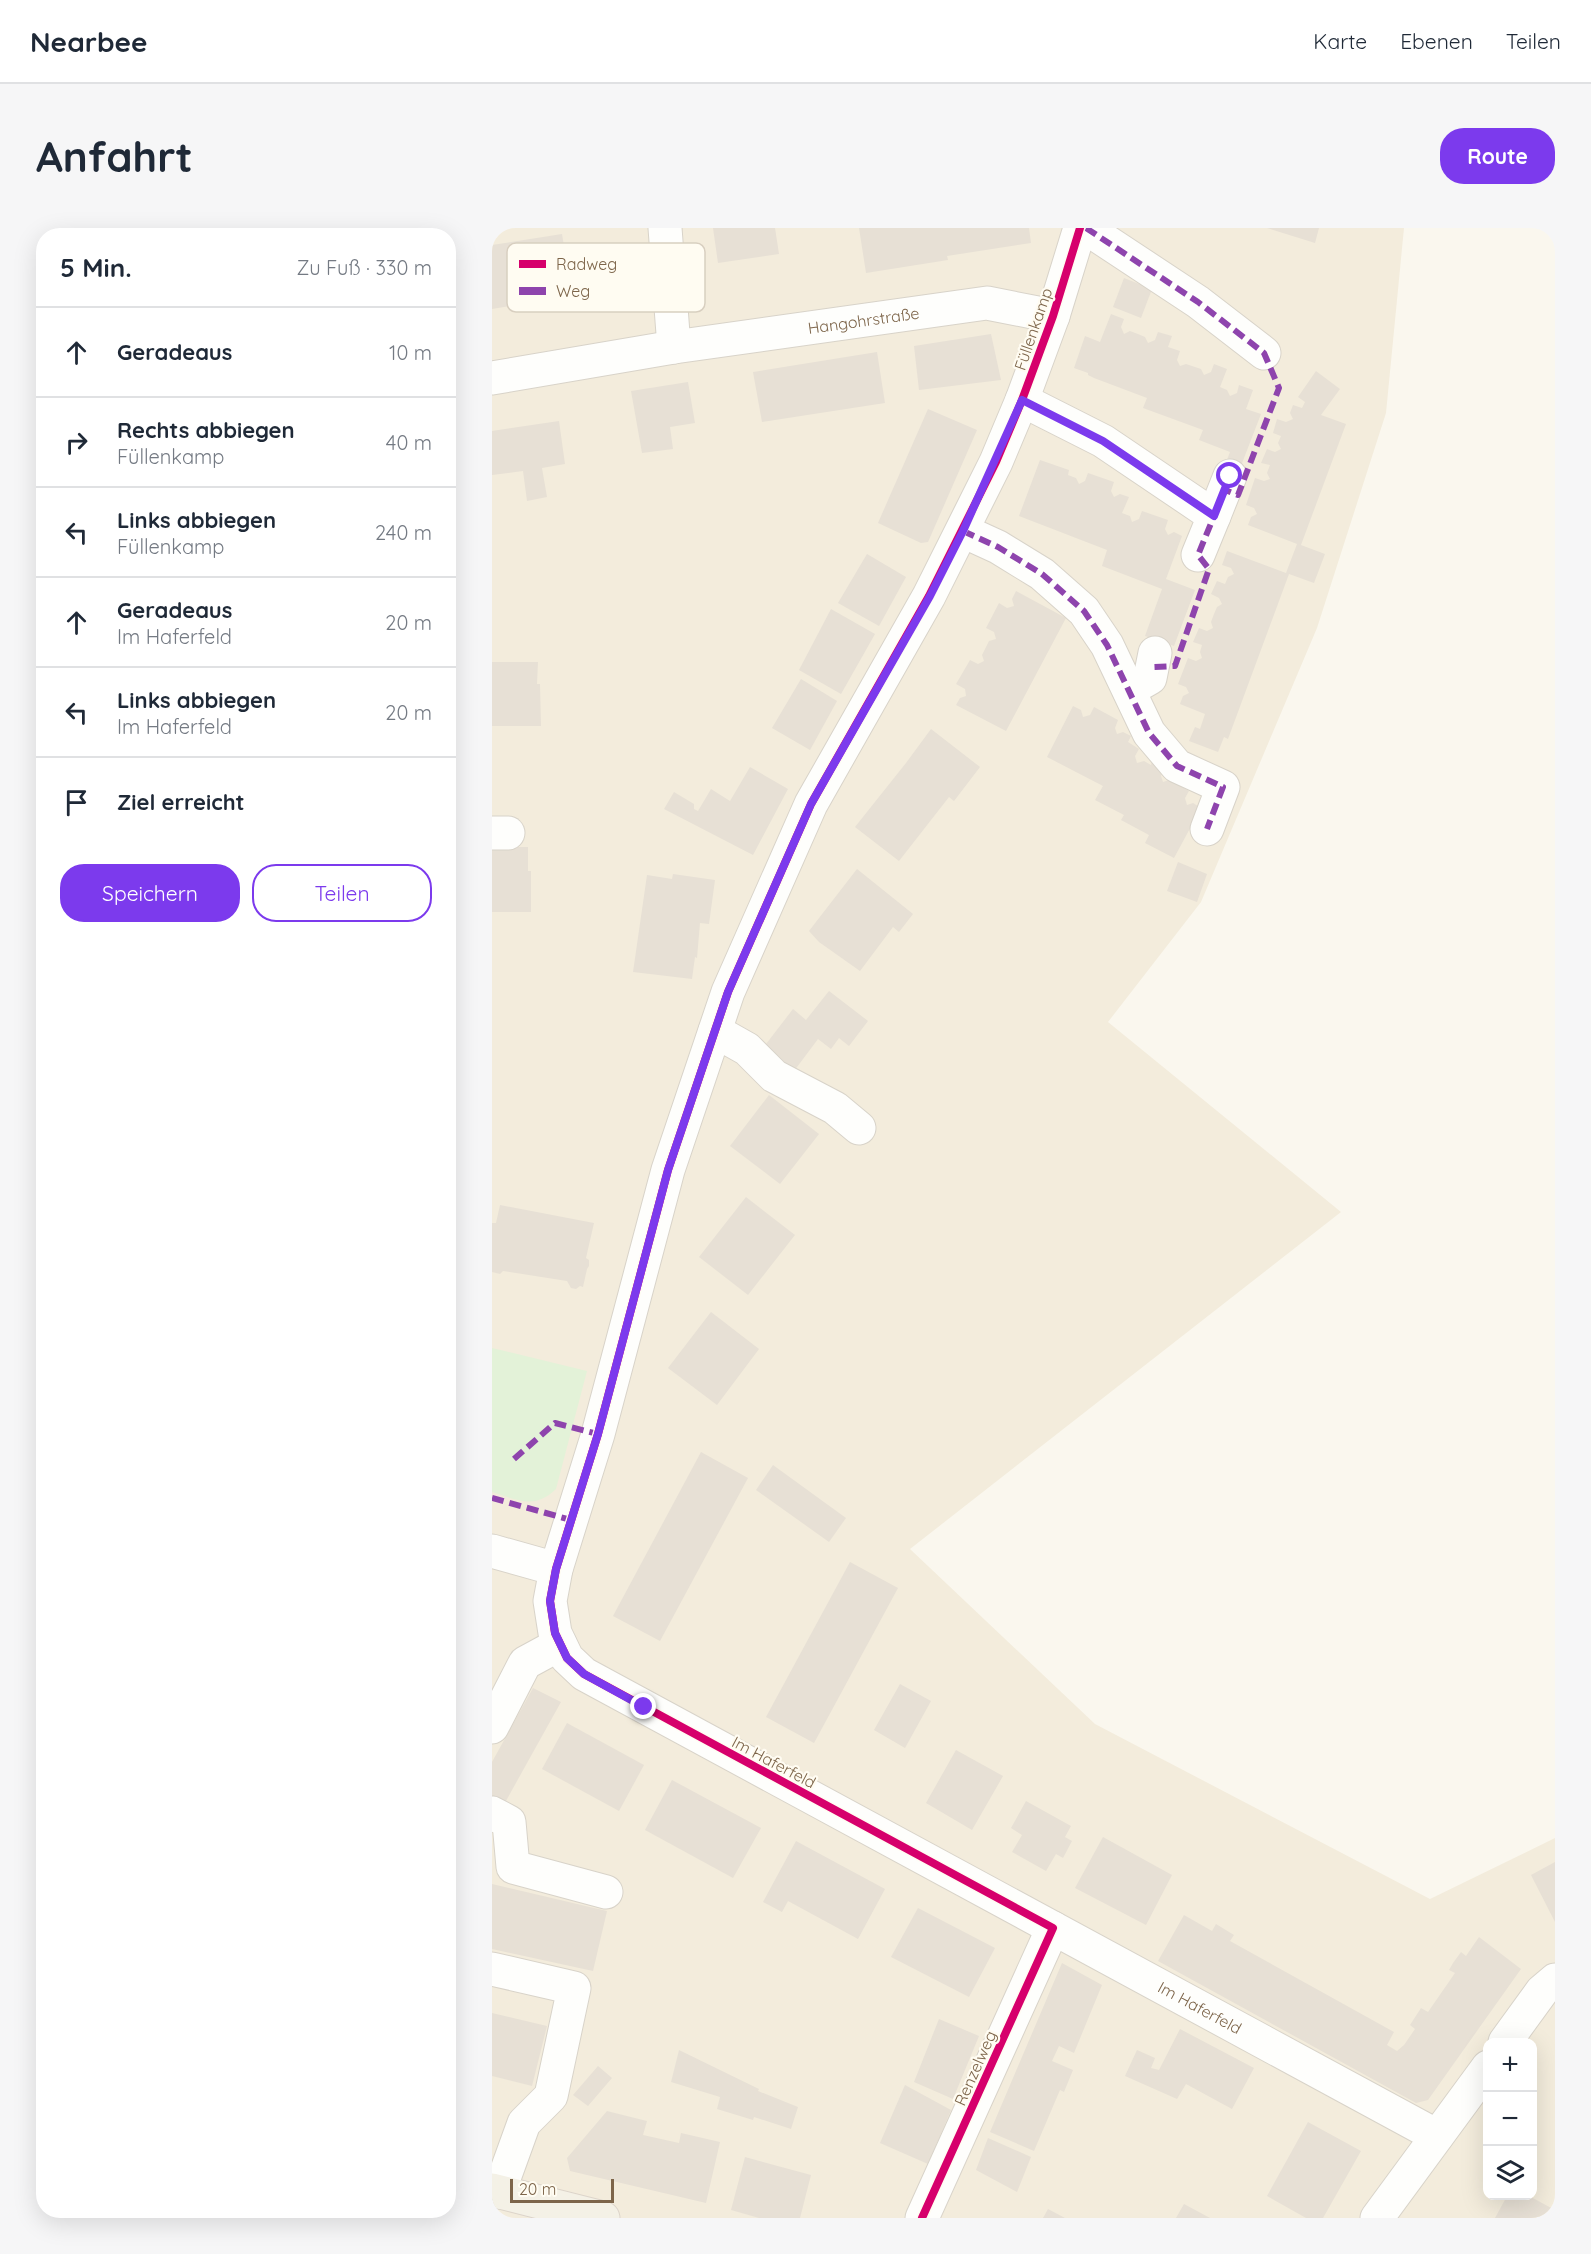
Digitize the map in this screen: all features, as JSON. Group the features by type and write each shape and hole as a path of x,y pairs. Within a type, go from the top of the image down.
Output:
{"main road":[{"path":"496,2191 603,2218"}],"street":[{"path":"665,228 666,243"},
{"name":"Füllenkamp","path":"556,1569 598,1434 668,1170 728,992 811,804 930,596 963,531 1022,400 1053,316 1080,228"},
{"path":"1086,228 1198,302 1264,353"},
{"name":"Hangohrstraße","path":"492,378 674,347 987,303 1053,316"},
{"path":"671,312 674,347"},
{"path":"1022,400 1103,441 1214,516"},
{"path":"1198,555 1230,476"},
{"path":"963,531 998,547 1042,574 1084,611 1107,645 1149,733 1177,765 1223,787 1207,829"},
{"path":"1129,690 1150,678 1155,653"},
{"path":"715,1031 747,1049 762,1066 781,1081 835,1108 859,1128"},
{"path":"492,1551 556,1569"},
{"name":"Im Haferfeld","path":"556,1569 550,1601 555,1633 567,1658 584,1674 1437,2136"},
{"path":"492,1727 525,1663 560,1644"},
{"path":"492,1813 509,1822 513,1867 606,1892"},
{"name":"Renzelweg","path":"922,2218 1053,1929"},
{"path":"492,1969 574,1988 551,2096 524,2123 496,2191"},
{"path":"1509,2038 1542,1991 1555,1980"},
{"path":"1377,2218 1483,2074"}],"shaded area":[{"path":"492,228 1404,228 1386,413 1317,628 1201,902 1108,1022 1341,1212 910,1549 1095,1724 1430,1899 1555,1838 1555,2218 492,2218"}],"green space":[{"path":"492,1348 587,1371 556,1489 540,1499 518,1500 492,1492"}],"building":[{"path":"713,228 775,228 779,254 718,263"},
{"path":"859,228 1029,228 1031,243 947,256 948,260 866,273"},
{"path":"1267,228 1319,228 1315,243"},
{"path":"562,234 563,243 507,243 507,307 492,309 492,245"},
{"path":"1124,278 1152,289 1141,318 1113,307"},
{"path":"1111,314 1124,319 1121,327 1124,334 1130,331 1138,334 1145,337 1148,343 1155,340 1158,332 1172,336 1168,347 1180,351 1177,360 1180,366 1186,364 1201,369 1204,375 1211,372 1214,364 1227,369 1220,387 1227,390 1230,396 1237,393 1239,385 1253,390 1246,409 1261,414 1239,471 1225,465 1230,452 1199,440 1203,430 1143,408 1147,398 1074,368 1085,336 1100,342"},
{"path":"991,334 1001,380 919,390 914,346"},
{"path":"877,352 885,403 762,422 753,372"},
{"path":"1316,371 1340,389 1321,415 1346,424 1301,545 1325,554 1314,583 1289,574 1228,739 1224,737 1218,752 1189,741 1195,727 1200,729 1205,714 1180,704 1183,696 1189,693 1186,687 1178,684 1188,658 1196,661 1202,658 1200,652 1202,645 1193,642 1199,628 1207,631 1213,628 1211,622 1214,614 1217,607 1222,604 1219,598 1211,594 1217,581 1225,584 1228,577 1234,574 1231,568 1222,565 1227,551 1286,573 1297,544 1248,525 1251,517 1257,514 1254,508 1246,505 1255,478 1264,481 1270,479 1267,473 1270,465 1261,463 1267,449 1275,452 1281,449 1278,443 1281,436 1273,433 1277,419 1286,422 1293,419 1290,413 1293,405 1302,408 1305,402 1298,397"},
{"path":"688,382 695,423 670,427 673,449 642,453 631,391"},
{"path":"928,409 977,430 928,542 921,543 878,523"},
{"path":"559,421 565,464 542,468 547,497 527,501 523,471 492,475 492,431"},
{"path":"1040,460 1069,470 1068,475 1076,478 1079,484 1085,481 1088,473 1114,482 1111,491 1114,497 1120,494 1129,497 1122,513 1130,516 1132,522 1139,519 1142,511 1168,520 1165,529 1168,535 1174,532 1182,536 1166,579 1195,590 1174,646 1145,636 1162,589 1102,566 1107,550 1019,516"},
{"path":"867,554 906,577 879,626 838,603"},
{"path":"1016,591 1066,618 1006,731 956,705 960,698 966,696 965,689 956,684 970,660 978,664 984,661 982,655 989,641 996,639 994,632 986,628 999,603 1007,608 1014,606 1012,599"},
{"path":"831,609 875,634 841,694 799,670"},
{"path":"492,662 538,662 537,684 540,684 541,726 492,726"},
{"path":"801,679 837,701 810,750 772,728"},
{"path":"1073,706 1081,710 1083,717 1090,715 1094,707 1118,720 1115,728 1117,734 1123,732 1131,736 1128,742 1139,749 1135,756 1137,763 1144,761 1151,765 1152,761 1165,768 1161,776 1163,782 1169,780 1189,791 1185,798 1187,805 1193,803 1201,808 1174,858 1145,843 1149,835 1121,820 1124,815 1095,800 1103,786 1047,757"},
{"path":"931,729 980,767 954,801 949,797 899,861 855,827"},
{"path":"750,767 788,789 753,855 664,809 674,792 694,804 694,809 698,811 711,789 730,801"},
{"path":"492,847 528,847 528,871 531,871 531,912 492,912"},
{"path":"1178,862 1207,874 1197,902 1167,891"},
{"path":"857,869 913,914 899,932 893,927 860,971 819,942 809,931"},
{"path":"673,874 715,880 709,924 700,923 697,958 695,957 692,979 633,972 647,875 672,879"},
{"path":"829,991 868,1021 849,1046 839,1038 831,1049 818,1039 794,1071 763,1048 793,1009 806,1020"},
{"path":"769,1095 819,1134 780,1184 730,1146"},
{"path":"746,1197 795,1235 748,1295 699,1257"},
{"path":"500,1205 594,1223 586,1258 589,1260 589,1266 583,1287 571,1288 567,1281 503,1271 500,1274 492,1272 492,1223 496,1223"},
{"path":"711,1312 759,1349 717,1405 668,1368"},
{"path":"701,1452 748,1478 660,1641 613,1616"},
{"path":"773,1465 846,1518 829,1542 756,1490"},
{"path":"850,1562 898,1588 814,1743 766,1717"},
{"path":"900,1684 931,1701 905,1748 874,1730"},
{"path":"533,1688 561,1702 502,1808 492,1802 492,1762"},
{"path":"567,1723 644,1765 619,1811 542,1769"},
{"path":"956,1750 1003,1776 972,1830 926,1803"},
{"path":"672,1780 761,1828 733,1878 645,1830"},
{"path":"1026,1801 1071,1826 1065,1837 1072,1841 1063,1858 1056,1854 1046,1871 1012,1852 1022,1835 1011,1828"},
{"path":"1103,1837 1172,1875 1146,1925 1075,1888"},
{"path":"796,1841 885,1889 858,1939 788,1901 782,1912 763,1902"},
{"path":"1555,1862 1555,1922 1531,1875"},
{"path":"492,1884 607,1911 593,1971 492,1949"},
{"path":"918,1908 995,1948 969,1997 891,1957"},
{"path":"1184,1915 1212,1931 1216,1924 1234,1935 1230,1941 1394,2032 1387,2045 1397,2051 1415,2029 1410,2025 1421,2008 1428,2012 1455,1973 1449,1970 1453,1963 1461,1952 1466,1956 1479,1937 1521,1969 1428,2100 1416,2103 1158,1961"},
{"path":"1062,1963 1102,1985 1074,2053 1059,2046 1052,2061 1073,2070 1064,2092 1060,2090 1034,2151 990,2132"},
{"path":"492,2013 547,2026 532,2086 492,2076"},
{"path":"939,2019 979,2036 953,2099 914,2082"},
{"path":"1180,2029 1254,2068 1232,2109 1186,2084 1177,2099 1125,2076 1137,2050 1155,2058 1151,2068 1159,2070"},
{"path":"679,2050 759,2089 758,2091 798,2107 791,2129 754,2117 753,2120 717,2109 720,2097 671,2082"},
{"path":"598,2066 612,2078 588,2106 573,2095"},
{"path":"905,2085 951,2110 928,2164 880,2143"},
{"path":"607,2111 647,2121 643,2135 679,2143 681,2133 720,2142 706,2203 570,2171 567,2158"},
{"path":"1308,2122 1361,2151 1323,2218 1306,2218 1267,2196"},
{"path":"988,2138 1031,2157 1017,2192 976,2170"},
{"path":"745,2157 811,2175 800,2218 759,2218 731,2210"},
{"path":"1505,2200 1536,2200 1555,2210 1555,2218 1495,2218"},
{"path":"1184,2204 1210,2218 1176,2218"},
{"path":"1048,2209 1065,2218 1043,2218"}],"marked path":[{"path":"1086,228 1198,302 1264,353 1279,388 1238,495 1225,490"},
{"path":"1022,400 1103,441 1214,516 1198,555 1209,569 1175,666 1153,667"},
{"path":"963,531 998,547 1042,574 1084,611 1107,645 1149,733 1177,766 1223,787 1207,829"},
{"path":"514,1459 555,1423 598,1434"},
{"path":"492,1498 571,1520"}],"cycle path":[{"path":"922,2218 1053,1928 584,1674 567,1658 555,1633 550,1601 556,1569 598,1434 668,1170 728,992 811,804 929,596 996,462 1053,316 1080,228"}],"route":[{"path":"644,1707 584,1674 567,1658 555,1633 550,1601 556,1569 598,1434 668,1170 728,992 811,804 930,596 996,462 1022,400 1103,441 1214,516 1230,476"}]}
